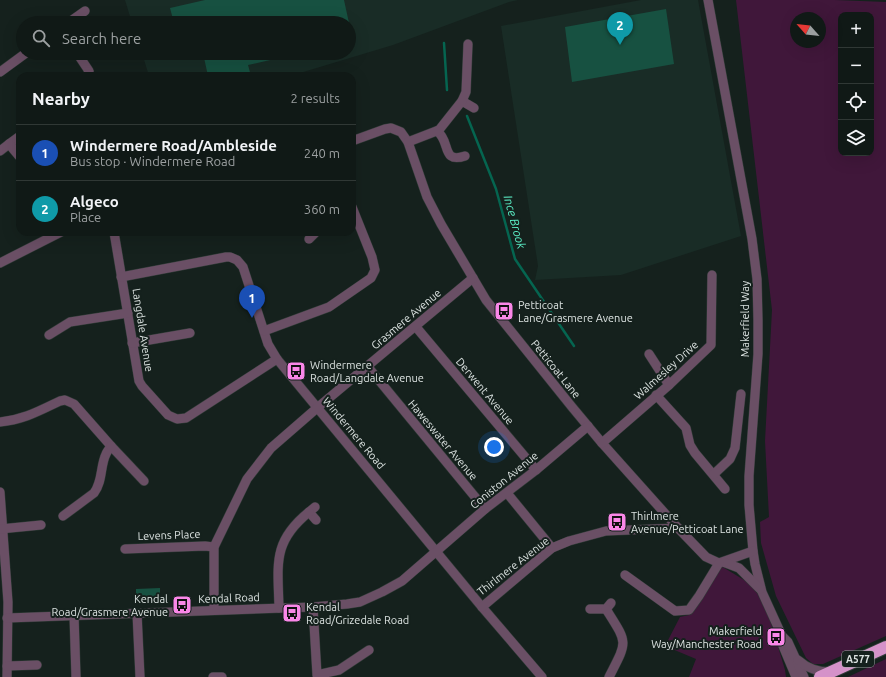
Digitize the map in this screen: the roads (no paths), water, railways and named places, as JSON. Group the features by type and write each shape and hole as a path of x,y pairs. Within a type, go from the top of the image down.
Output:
{"highway":[{"name":"A577","path":"825,675 886,647"}],"street":[{"name":"Makerfield Way","path":"708,0 752,239 757,279 758,354 749,476 749,505 753,551 762,592 782,636 783,646 796,677"},
{"path":"78,16 85,11"},
{"path":"408,142 439,130 462,101 466,92 468,44"},
{"path":"0,72 16,60"},
{"path":"82,60 89,72"},
{"path":"462,101 474,108"},
{"name":"Petticoat Lane","path":"356,140 385,129 391,128 401,132 408,142 428,197 441,224 486,300 602,443 678,528 706,557 738,568 753,581 762,592"},
{"path":"437,130 442,134 448,154 452,157 458,158 465,156"},
{"path":"0,151 16,139"},
{"path":"9,144 16,152"},
{"path":"264,331 329,307 371,278 375,270 372,257 356,219"},
{"path":"0,263 53,236"},
{"name":"Langdale Avenue","path":"115,236 137,375 142,386 168,415 177,419 186,418 277,359"},
{"path":"309,239 312,236"},
{"name":"Windermere Road","path":"121,277 226,257 234,258 240,263 243,266 268,344 277,359 436,552 542,677"},
{"name":"Walmesley Drive","path":"602,443 669,385 711,345 712,275"},
{"name":"Grasmere Avenue","path":"214,610 214,547 247,479 272,448 317,408 473,278"},
{"path":"50,335 70,322 128,314"},
{"path":"54,320 61,328"},
{"name":"Derwent Avenue","path":"416,327 536,470"},
{"path":"132,343 190,333"},
{"path":"649,354 669,385"},
{"name":"Haweswater Avenue","path":"368,367 485,509"},
{"path":"714,474 730,459 735,448 741,394"},
{"path":"656,395 686,428 690,445 695,453 725,489"},
{"path":"0,422 22,419 65,400 74,404 144,481"},
{"name":"Coniston Avenue","path":"436,552 485,509 536,470 588,426"},
{"path":"63,516 94,493 97,489 100,483 106,454 111,446"},
{"path":"0,492 4,602 7,618 7,677"},
{"path":"507,493 552,548"},
{"path":"280,608 278,563 284,540 296,522 312,510 316,520"},
{"path":"1,529 41,525"},
{"name":"Thirlmere Avenue","path":"482,607 552,548 575,539 606,531 678,528"},
{"name":"Levens Place","path":"125,549 205,546 214,547"},
{"path":"626,575 675,611 689,610 721,562 753,551"},
{"name":"Kendal Road","path":"7,618 313,607 354,603 360,602 382,592 402,581 436,552"},
{"path":"738,568 755,564"},
{"path":"590,609 608,606 622,635 624,644 622,652 609,677"},
{"path":"313,607 317,675 339,670 369,650"},
{"path":"137,613 140,677"},
{"path":"74,615 76,677"},
{"name":"Makerfield Way","path":"782,636 788,642 804,677"},
{"path":"797,659 805,666 825,675"},
{"path":"7,666 37,665"},
{"path":"213,677 222,677"}],"waterway":[{"name":"Ince Brook","path":"444,43 447,90"},
{"name":"Ince Brook","path":"467,116 496,189 515,259 574,346"}],"place":[{"name":"Algeco","path":"620,45"},
{"name":"Petticoat Lane/Grasmere Avenue","path":"504,311"},
{"name":"Windermere Road/Ambleside","path":"252,318"},
{"name":"Windermere Road/Langdale Avenue","path":"296,371"},
{"name":"Thirlmere Avenue/Petticoat Lane","path":"617,522"},
{"name":"Kendal Road/Grasmere Avenue","path":"182,605"},
{"name":"Kendal Road/Grizedale Road","path":"292,613"},
{"name":"Makerfield Way/Manchester Road","path":"776,637"}]}
